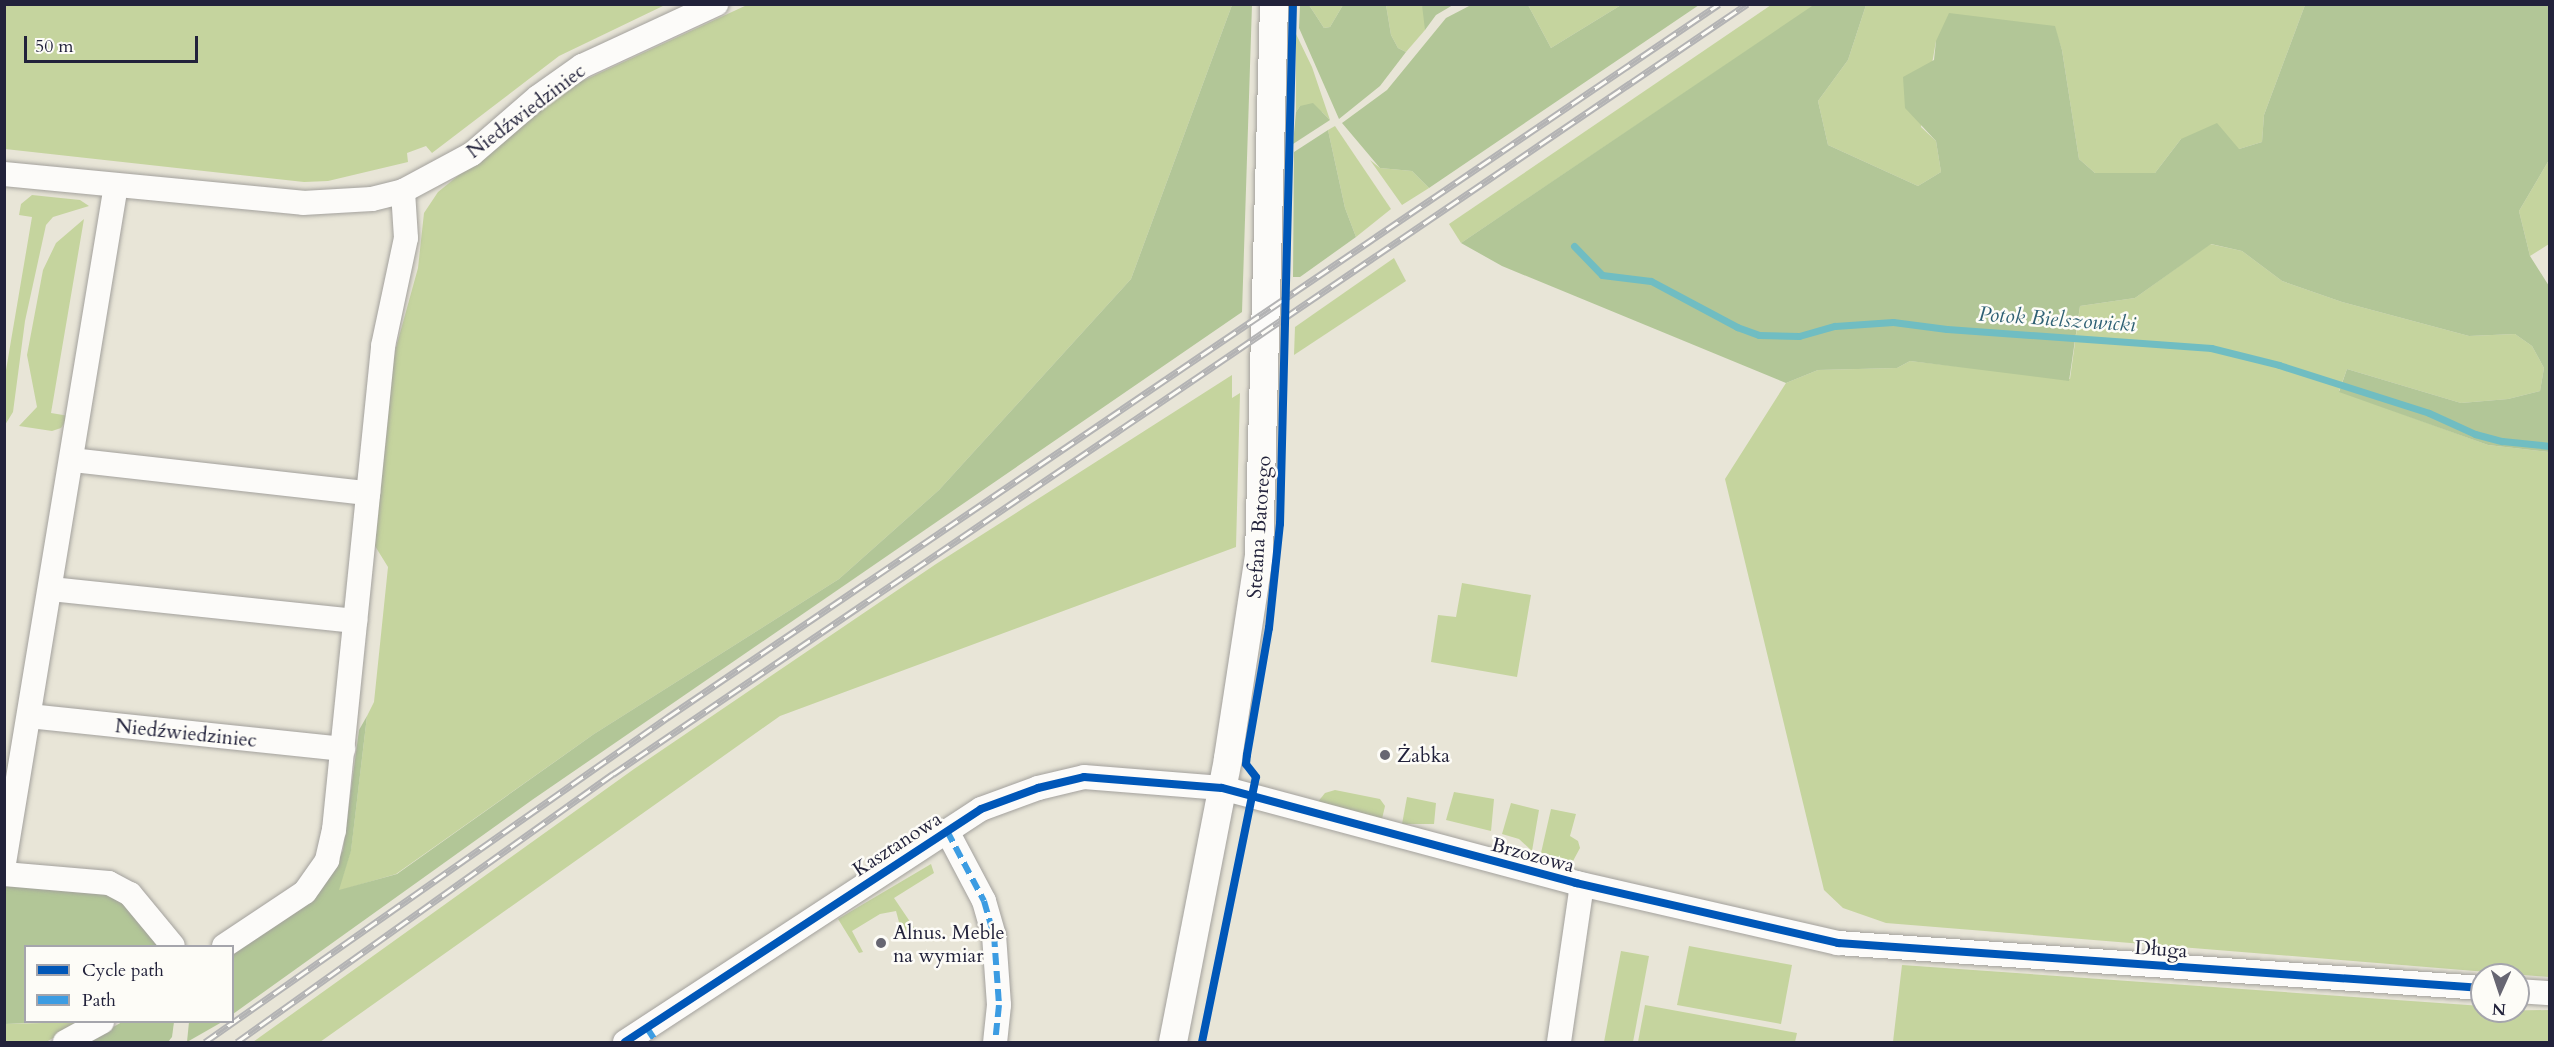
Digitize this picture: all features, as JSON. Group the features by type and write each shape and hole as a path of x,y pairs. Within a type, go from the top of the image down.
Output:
{"street":[{"name":"Niedźwiedziniec","path":"4,174 303,203 341,203 403,191 472,154 552,86 582,66 716,4"},
{"name":"Stefana Batorego","path":"1173,1042 1222,788 1259,555 1274,4"},
{"path":"4,863 116,185"},
{"path":"226,945 299,897 321,871 334,830 383,346 406,238 403,191"},
{"path":"72,460 368,493"},
{"path":"51,589 355,621"},
{"name":"Niedźwiedziniec","path":"29,716 343,749"},
{"name":"Kasztanowa","path":"625,1042 651,1035 947,831 1002,800 1083,777 1222,788"},
{"name":"Brzozowa","path":"1222,788 1582,885 1838,943"},
{"path":"947,831 984,901 992,925 999,1005 995,1042"},
{"path":"4,874 109,883 130,894 171,945"},
{"name":"Brzozowa","path":"1559,1042 1582,885"},
{"name":"Długa","path":"1838,943 2470,987"},
{"path":"2530,992 2550,993"},
{"path":"65,1042 100,1023"}],"green space":[{"path":"5,4 665,5 559,56 432,153 426,146 407,153 408,162 328,181 304,182 5,149"},
{"path":"1815,4 1866,5 1848,60 1818,101 1828,145 1918,186 1941,172 1936,141 1905,108 1903,77 1934,60 1936,41 1949,13 2055,26 2062,50 2079,159 2095,173 2155,173 2181,139 2217,123 2239,149 2262,142 2264,115 2305,5 2549,5 2549,160 2519,211 2530,256 2549,286 2549,452 2488,445 2339,392 2347,369 2461,403 2508,399 2540,391 2544,368 2532,346 2515,334 2469,336 2342,302 2282,281 2242,251 2211,244 2135,298 2080,306 2069,381 1910,361 1897,368 1818,370 1786,383 1502,266 1461,243"},
{"path":"747,5 1232,5 1131,279 939,490 839,579 594,734 396,874 338,891 351,850 367,716 374,702 388,567 375,546 392,362 418,268 424,213 438,192 565,89"},
{"path":"1232,5 1252,5 1242,312 532,800 234,1013 234,948 333,871 343,850 359,730 367,716 351,851 339,890 397,874 594,734 839,579 939,490 1131,279"},
{"path":"1300,5 1309,5 1324,28 1330,27 1343,5 1386,5 1391,35 1398,48 1406,52 1380,86 1339,119 1299,28"},
{"path":"1309,5 1343,5 1330,27 1324,28"},
{"path":"1386,5 1422,5 1427,16 1425,30 1406,52 1398,48 1391,35"},
{"path":"1422,5 1453,5 1436,15 1425,30"},
{"path":"1471,5 1528,5 1551,48 1621,5 1699,5 1429,188 1412,171 1380,168 1342,123 1387,90 1446,18"},
{"path":"1528,5 1621,5 1551,48"},
{"path":"1771,5 1815,5 1461,243 1449,224"},
{"path":"1866,5 2305,5 2264,115 2262,142 2239,149 2181,139 2155,173 2095,173 2079,159 2062,50 2054,26 1936,41 1921,127 1936,141 1941,172 1918,186 1828,145 1818,101 1848,60"},
{"path":"1296,34 1312,67 1330,120 1322,112 1300,106 1296,112"},
{"path":"1313,103 1330,120 1293,144 1296,112 1300,106"},
{"path":"1335,126 1391,209 1356,237 1345,208 1328,130"},
{"path":"1328,130 1345,208 1356,237 1300,277 1293,277 1294,152"},
{"path":"1370,160 1380,168 1412,171 1429,188 1402,205"},
{"path":"2549,160 2549,244 2530,256 2519,211"},
{"path":"32,195 80,200 89,206 53,217 46,225 25,321 13,412 5,425 5,376 32,217 19,215 21,204"},
{"path":"84,219 51,413 69,416 61,428 52,431 19,426 37,407 27,355 43,270 56,243"},
{"path":"2210,244 2242,251 2282,281 2342,302 2469,336 2515,334 2532,346 2544,368 2540,391 2508,399 2461,403 2347,369 2339,391 2488,445 2549,452 2549,977 2530,975 2530,963 2470,963 2470,971 1886,923 1843,908 1824,890 1725,479 1786,383 1818,370 1897,368 1910,361 2070,379 2080,306 2135,298"},
{"path":"1394,258 1406,281 1294,355 1295,327"},
{"path":"1232,375 1232,398 1240,393 1236,547 780,716 320,1042 253,1042 634,769 936,564"},
{"path":"1462,583 1531,595 1517,677 1431,662 1438,615 1456,617"},
{"path":"1335,790 1380,799 1385,806 1382,819 1317,803 1325,793"},
{"path":"1454,792 1494,799 1491,831 1446,820"},
{"path":"1407,797 1436,803 1434,824 1402,824"},
{"path":"1511,803 1539,810 1532,851 1519,839 1502,834"},
{"path":"1551,809 1576,814 1570,836 1578,841 1580,848 1573,861 1541,853"},
{"path":"931,864 934,873 894,898 919,935 903,937 896,911 880,914 852,931 863,952 859,953 838,919"},
{"path":"4,885 111,895 131,909 158,945 24,945 24,1023 27,1023 5,1024"},
{"path":"1689,946 1792,965 1781,1024 1677,1005"},
{"path":"1621,951 1649,956 1633,1042 1604,1042"},
{"path":"1902,965 2470,1005 2470,1023 2530,1023 2530,1010 2549,1010 2549,1042 1893,1042"},
{"path":"1645,1005 1797,1033 1795,1042 1638,1042"},
{"path":"80,1023 46,1042 5,1042 4,1024"},
{"path":"120,1023 174,1023 172,1037 168,1042 87,1042"},
{"path":"189,1023 220,1023 187,1042"}],"waterway":[{"name":"Potok Bielszowicki","path":"1574,246 1602,275 1651,281 1737,327 1759,335 1799,336 1835,326 1893,322 1947,329 2211,348 2279,365 2429,413 2475,434 2502,441 2550,446"}],"railway":[{"path":"234,1022 668,717 1719,4"},
{"path":"237,1042 613,774 1747,4"},
{"path":"205,1042 232,1023"}],"marked path":[{"path":"947,831 984,901 994,935 999,1005 995,1042"},
{"path":"647,1028 656,1042"}],"cycle path":[{"path":"1202,1042 1256,777 1246,764 1269,628 1280,524 1293,4"},
{"path":"625,1042 981,809 1038,788 1084,777 1222,788 1576,883 1838,943 2470,987"}],"place":[{"name":"Żabka","path":"1385,755"},
{"name":"Alnus. Meble na wymiar","path":"881,943"}]}
